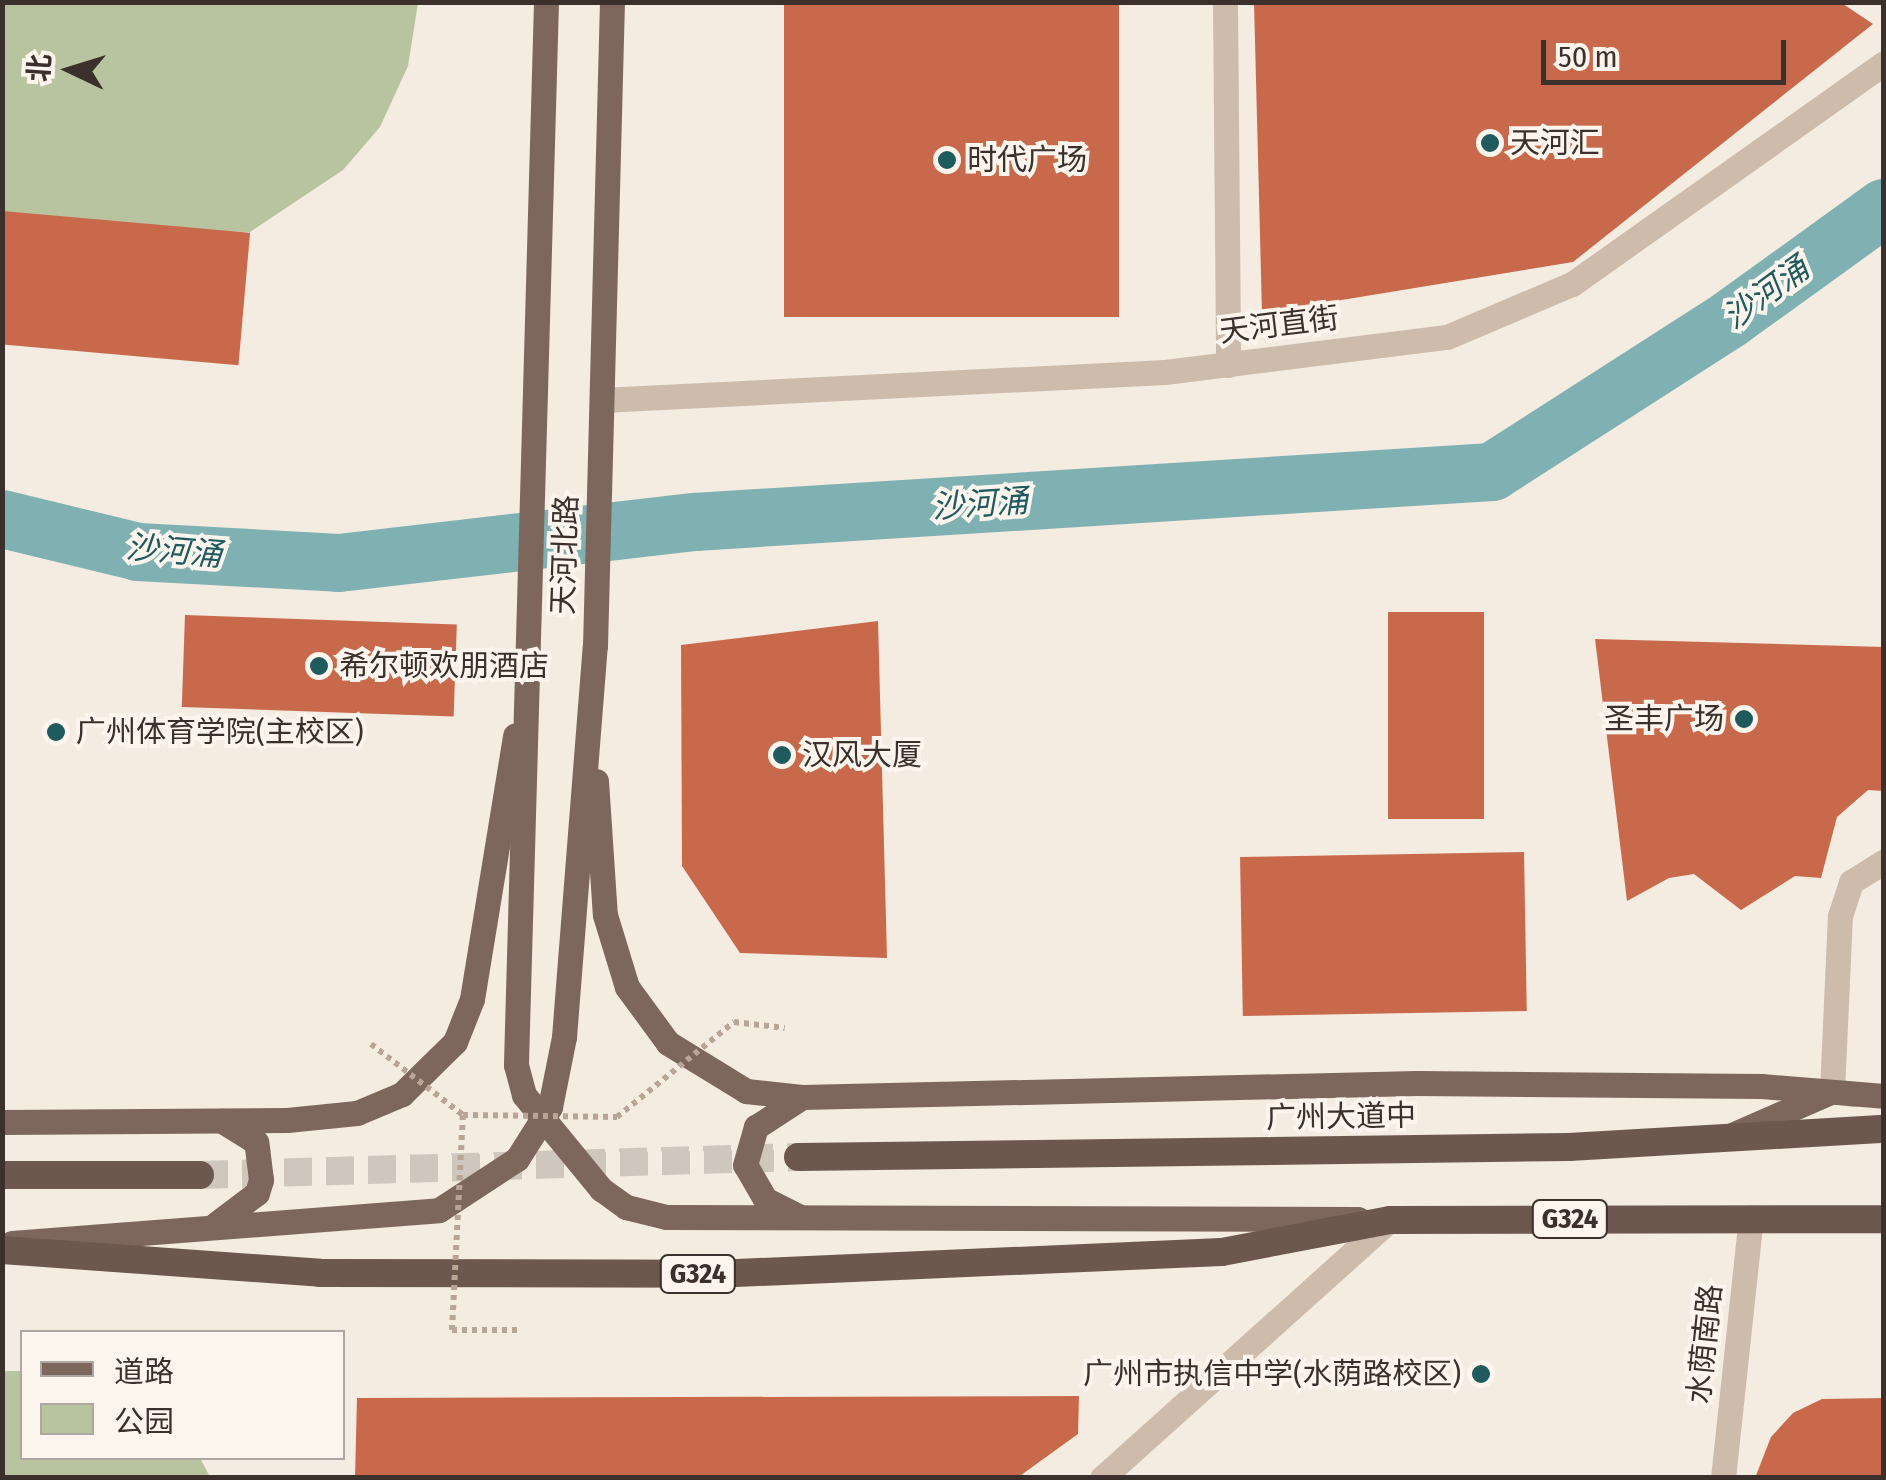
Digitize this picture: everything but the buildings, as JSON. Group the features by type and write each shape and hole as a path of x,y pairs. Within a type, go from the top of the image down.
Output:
{"highway":[{"name":"广州大道中","path":"798,1158 1718,1141 1884,1129"},
{"path":"2,1175 200,1175"},
{"name":"G324","path":"2,1247 320,1273 914,1269 1222,1252 1390,1220 1884,1220"}],"main road":[{"name":"天河北路","path":"546,2 538,398 516,1065 524,1095 546,1114 564,1036 595,646 612,2"},
{"path":"2,1122 287,1120 380,1106 433,1068 454,1042 472,998 529,641"},
{"path":"595,646 601,884 627,987 668,1043 718,1079 746,1092 802,1098 1418,1083 1832,1090 1884,1097"},
{"path":"1718,1141 1832,1090"},
{"path":"802,1098 756,1127 745,1165 765,1199 802,1218"},
{"path":"2,1247 216,1224 439,1210 517,1159 546,1114 582,1172 626,1207 666,1217 1390,1220"},
{"path":"216,1224 257,1194 262,1158 256,1142 218,1118"}],"street":[{"path":"1225,2 1228,365"},
{"name":"天河直街","path":"602,400 1228,365 1447,337 1572,284 1884,62"},
{"path":"1832,1090 1840,916 1851,882 1884,861"},
{"name":"水荫南路","path":"1724,1478 1751,1218"},
{"path":"1102,1478 1390,1220"}],"path":[{"path":"371,1044 463,1116 617,1117 734,1022 785,1028"},
{"path":"463,1116 452,1330 522,1330"}],"green space":[{"path":"3,3 418,3 408,66 380,127 343,170 250,232 3,226"},
{"path":"2,1371 20,1371 20,1460 201,1460 210,1477 3,1477"}],"waterway":[{"name":"沙河涌","path":"2,519 138,552 339,563 695,522 1492,472 1730,319 1884,208"}],"tunnel":[{"path":"200,1175 798,1157"}],"place":[{"name":"天河汇","path":"1490,143"},
{"name":"时代广场","path":"947,160"},
{"name":"希尔顿欢朋酒店","path":"319,666"},
{"name":"圣丰广场","path":"1744,719"},
{"name":"广州体育学院(主校区)","path":"56,732"},
{"name":"汉风大厦","path":"782,755"},
{"name":"广州市执信中学(水荫路校区)","path":"1481,1374"}]}
